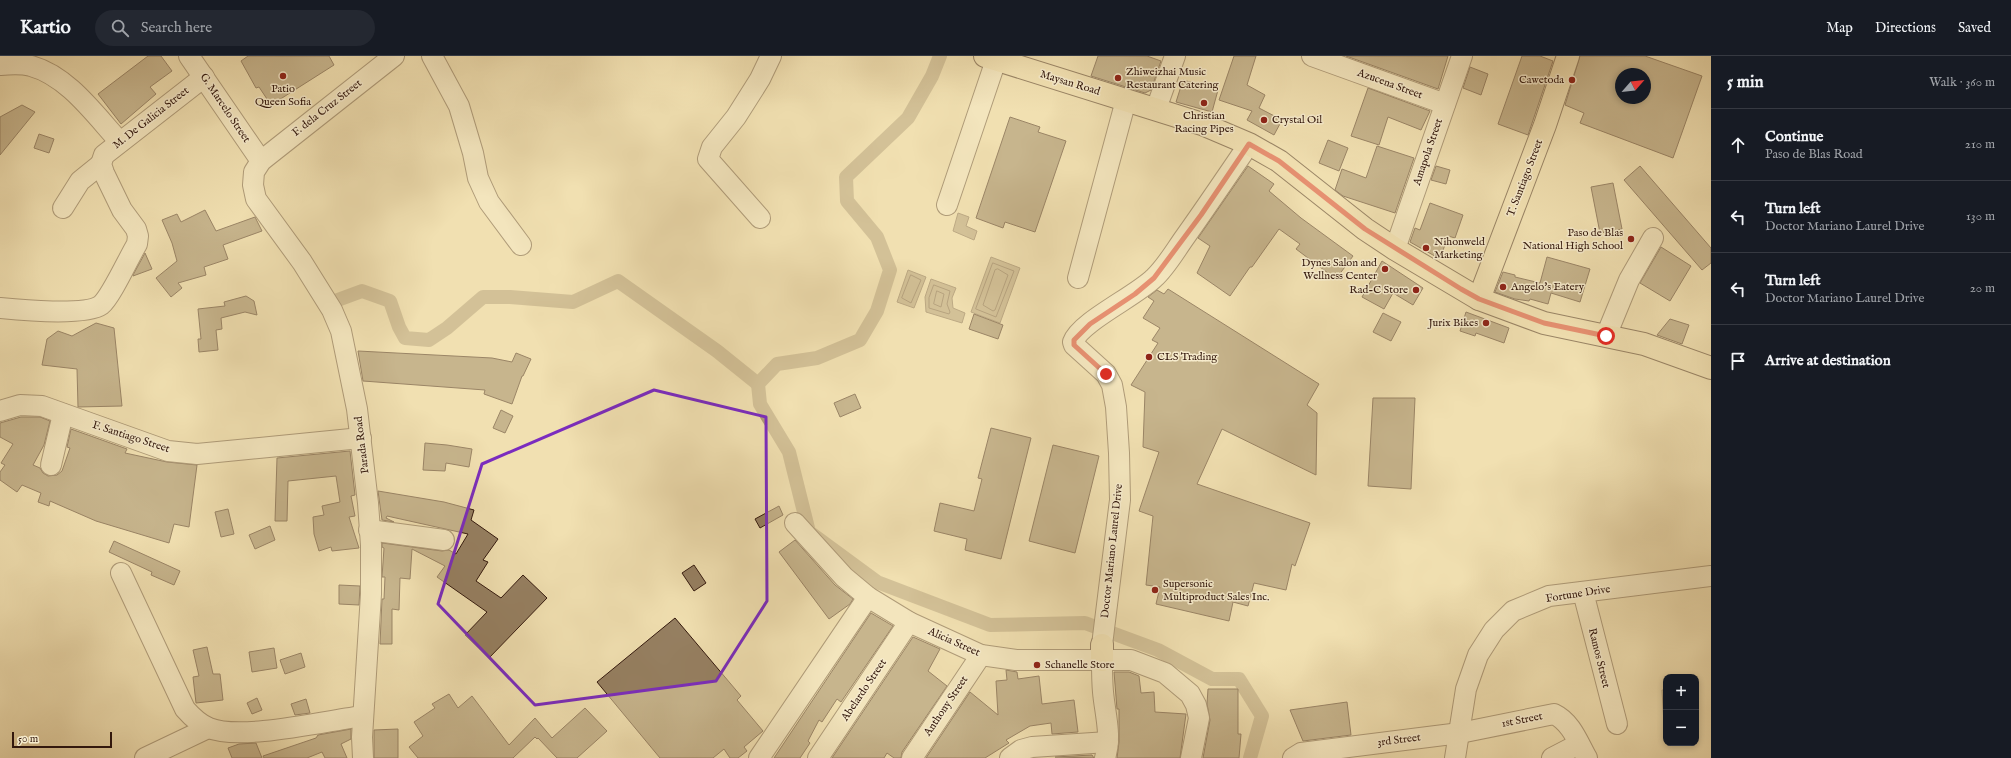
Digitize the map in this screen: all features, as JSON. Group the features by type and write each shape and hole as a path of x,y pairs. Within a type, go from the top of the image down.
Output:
{"main road":[{"name":"Maysan Road","path":"990,57 1202,124 1249,144 1279,161 1365,229 1395,249 1479,299 1544,323 1644,344 1711,368"},
{"name":"T. Santiago Street","path":"1479,299 1545,125 1564,57"}],"street":[{"name":"G. Marcelo Street","path":"189,56 261,161"},
{"name":"F. dela Cruz Street","path":"261,161 394,56"},
{"path":"432,56 459,106 473,153 478,178 489,202 521,245"},
{"path":"760,218 708,159 712,147 736,117 760,79 771,56"},
{"path":"1156,109 1175,56"},
{"name":"Azucena Street","path":"1312,56 1445,104"},
{"name":"Amapola Street","path":"1395,249 1462,56"},
{"path":"947,205 990,57"},
{"path":"0,65 29,65 44,70 65,84 120,142"},
{"name":"M. De Galicia Street","path":"63,208 80,181 101,164 104,155 204,77"},
{"path":"1078,278 1126,100"},
{"name":"Doctor Mariano Laurel Drive","path":"1106,750 1102,652 1120,500 1116,407 1112,385 1106,374 1074,345 1073,342 1077,336 1090,324 1135,294 1154,278 1201,215 1249,144"},
{"name":"Parada Road","path":"261,161 254,172 253,185 256,199 332,310 341,331 361,438 369,530 371,594 363,716 363,758"},
{"path":"0,308 64,312 95,308 106,300 137,244 138,236 136,229 122,210 101,164"},
{"path":"1606,336 1629,280 1653,238"},
{"name":"F. Santiago Street","path":"0,411 20,405 42,406 168,451 197,454 361,438"},
{"path":"51,465 63,414"},
{"name":"Alicia Street","path":"795,523 844,577 868,597 909,622 981,655 1016,660 1102,652 1150,666 1165,673 1190,694 1196,705 1199,718 1191,758"},
{"path":"369,530 444,540"},
{"path":"121,573 185,709 193,718 208,728 224,732 253,732 363,716"},
{"name":"Fortune Drive","path":"1455,758 1466,689 1478,655 1494,630 1513,611 1549,596 1711,576"},
{"name":"Ramos Street","path":"1583,592 1617,724"},
{"path":"759,758 868,597"},
{"name":"Abelardo Street","path":"818,758 909,622"},
{"name":"Anthony Street","path":"912,758 981,655"},
{"name":"1st Street","path":"1460,733 1554,714 1562,718 1568,724 1583,751"},
{"path":"145,758 208,728"},
{"name":"3rd Street","path":"1293,758 1301,753 1370,751 1460,733"},
{"path":"1010,758 1021,750 1032,747 1106,750"},
{"path":"1552,758 1583,751"}],"highlighted area":[{"path":"654,390 766,417 767,601 716,681 535,705 438,604 482,464"}],"water":[{"path":"958,213 969,217 966,226 977,231 974,240 953,231"},
{"path":"991,257 1020,268 1000,323 971,312"},
{"path":"908,270 926,277 914,308 897,302"},
{"path":"931,279 956,288 952,298 953,308 965,313 962,323 926,312 925,297"}],"building":[{"path":"148,56 161,56 172,71 150,87 156,94 121,124 98,94"},
{"name":"Patio Queen Sofia","path":"248,56 329,56 334,65 271,105 259,87 256,88 241,61"},
{"path":"1098,56 1147,56 1161,61 1151,90 1145,93 1091,76"},
{"path":"1234,56 1256,56 1247,85 1265,95 1259,108 1282,120 1274,135 1247,120 1252,111 1219,100"},
{"path":"1346,56 1448,56 1438,89"},
{"path":"1522,56 1540,56 1553,61 1528,135 1498,124"},
{"path":"1580,56 1645,56 1702,76 1673,158 1580,123 1584,113 1565,105"},
{"path":"1470,67 1488,74 1481,95 1463,88"},
{"path":"1183,80 1218,90 1212,112 1176,102"},
{"path":"1368,88 1430,111 1421,130 1388,117 1379,145 1351,136"},
{"path":"22,105 35,112 0,155 0,117"},
{"path":"1010,117 1040,127 1038,132 1066,141 1035,232 1005,222 1003,228 976,218"},
{"path":"39,134 54,139 49,153 34,148"},
{"path":"1328,140 1348,148 1339,171 1319,163"},
{"path":"1377,146 1414,158 1395,213 1343,196 1335,190 1342,169 1366,178"},
{"path":"1248,166 1274,184 1269,191 1301,218 1353,256 1336,279 1296,249 1300,244 1279,229 1230,296 1197,273 1210,246 1198,238"},
{"path":"1436,166 1450,170 1446,184 1431,180"},
{"path":"1640,166 1711,248 1711,263 1702,270 1624,180"},
{"path":"1613,183 1622,229 1600,233 1591,187"},
{"path":"1430,203 1463,215 1455,238 1448,236 1440,259 1410,242 1415,228 1420,230"},
{"path":"205,210 216,231 255,217 262,231 223,245 228,259 204,267 206,275 178,283 182,288 171,297 156,278 177,261 172,243 162,220 177,214 181,222"},
{"path":"1661,247 1691,266 1670,301 1640,283"},
{"path":"145,253 152,269 133,276 133,275"},
{"path":"1547,257 1590,269 1580,302 1551,293 1548,304 1530,299 1529,301 1515,299 1495,292 1503,272 1515,275 1515,277 1540,283"},
{"path":"1382,261 1423,288 1413,305 1393,293 1384,309 1362,297"},
{"path":"1168,289 1319,384 1307,405 1317,413 1316,475 1222,429 1197,484 1310,523 1295,566 1292,564 1286,590 1254,583 1248,606 1233,602 1229,621 1156,604 1160,587 1146,585 1153,516 1139,511 1159,452 1143,447 1145,392 1131,385 1158,343 1152,340 1160,328 1143,318 1154,301 1148,297 1157,290 1164,294"},
{"path":"246,296 254,301 257,315 245,312 221,318 222,329 216,330 218,350 199,352 198,339 201,339 198,309 225,306 224,302"},
{"path":"1466,312 1509,328 1504,343 1476,333 1475,336 1460,331"},
{"path":"1383,313 1401,322 1391,341 1373,332"},
{"path":"974,314 1003,325 998,339 969,329"},
{"path":"1670,319 1689,325 1682,344 1657,335"},
{"path":"96,323 114,328 122,406 78,407 77,369 42,365 47,339 58,331 72,336"},
{"path":"358,351 492,358 512,362 516,353 531,359 522,376 512,404 484,394 485,390 363,381"},
{"path":"855,394 861,408 840,417 834,403"},
{"path":"1373,398 1415,398 1411,489 1368,486"},
{"path":"501,410 513,416 505,433 493,428"},
{"path":"21,417 40,417 50,421 44,445 33,465 40,468 43,473 48,476 57,475 62,471 70,448 67,447 71,429 127,449 125,453 167,462 197,465 189,527 174,524 169,543 96,521 50,501 49,506 38,502 41,493 22,485 17,492 0,480 0,472 5,465 1,463 13,444 0,437 0,423"},
{"path":"991,428 1031,438 1001,559 965,550 967,539 934,531 940,503 974,511 982,479 978,478"},
{"path":"425,443 472,449 469,467 446,463 445,471 423,470"},
{"path":"1053,445 1099,456 1075,553 1029,541"},
{"path":"350,451 355,495 351,496 355,516 349,517 359,548 332,551 331,547 319,551 314,534 313,517 324,515 322,506 340,502 336,476 288,481 287,521 275,521 277,458"},
{"path":"378,491 444,502 474,510 471,520 498,539 483,560 488,562 476,581 501,598 523,575 547,598 489,658 465,635 487,612 437,577 445,566 412,549 410,579 400,578 399,610 392,609 392,644 380,644 382,599 384,599 385,577 382,577 384,548 382,547 382,543 442,551 449,550 456,554 468,534 387,516 386,518 394,522 382,520"},
{"path":"779,506 783,515 760,528 755,519"},
{"path":"228,509 234,534 221,537 215,512"},
{"path":"270,526 275,540 255,549 249,535"},
{"path":"795,540 835,585 853,599 850,604 829,619 779,552"},
{"path":"114,541 180,571 174,585 151,575 152,572 109,552"},
{"path":"694,565 706,583 694,591 682,573"},
{"path":"339,585 360,586 359,605 339,604"},
{"path":"871,613 893,626 841,702 837,699 822,722 819,720 808,741 810,743 800,758 774,758"},
{"path":"675,618 741,696 737,700 763,731 744,747 747,751 738,758 730,758 724,749 713,758 660,758 597,682"},
{"path":"913,637 940,649 928,671 947,686 902,752 901,758 894,758 887,753 884,758 832,758"},
{"path":"207,647 213,674 220,674 223,700 196,703 193,677 199,676 193,650"},
{"path":"274,648 277,668 252,672 249,652"},
{"path":"301,653 305,667 285,674 280,660"},
{"path":"1006,670 1017,672 1018,679 1039,676 1042,704 1074,700 1078,732 1052,734 1051,723 1030,726 1006,740 1009,743 985,758 926,758 970,692 998,715 996,681 1007,680"},
{"path":"1114,672 1129,672 1139,676 1141,693 1154,692 1155,712 1186,714 1180,758 1117,758 1119,742 1119,709 1117,709"},
{"path":"1208,689 1238,689 1238,734 1241,734 1239,758 1203,758 1210,720 1207,704"},
{"path":"449,694 458,708 472,696 509,745 535,718 552,738 585,708 607,731 577,758 557,758 538,738 537,739 535,737 513,758 418,758 409,747 423,736 414,722 435,708 432,704"},
{"path":"257,698 262,710 252,714 247,703"},
{"path":"306,699 310,713 295,715 291,704"},
{"path":"1347,702 1351,735 1303,741 1290,710"},
{"path":"351,729 351,739 341,744 347,758 325,758 322,752 307,758 264,758 263,756 316,738 318,735"},
{"path":"398,729 398,758 374,758 374,730"},
{"path":"256,743 262,758 232,758 228,748 239,744"},
{"path":"1092,755 1094,758 1055,757"}],"waterway":[{"path":"940,56 932,76 908,118 846,177 847,201 877,237 890,270 877,311 860,340 817,358 777,364 758,384 760,404 789,452 809,532 877,582 990,625 1085,623 1158,650 1212,679 1239,679 1262,716 1250,758"},
{"path":"335,301 362,291 390,301 399,327 405,338 429,340 447,328 483,297 510,297 573,302 618,281 717,351 758,384"}],"place":[{"name":"Patio Queen Sofia","path":"283,76"},
{"name":"Zhiweizhai Music Restaurant Catering","path":"1118,78"},
{"name":"Cawetoda","path":"1572,80"},
{"name":"Christian Racing Pipes","path":"1204,103"},
{"name":"Crystal Oil","path":"1264,120"},
{"name":"Paso de Blas National High School","path":"1631,239"},
{"name":"Nihonweld Marketing","path":"1426,248"},
{"name":"Dynes Salon and Wellness Center","path":"1385,269"},
{"name":"Angelo's Eatery","path":"1503,287"},
{"name":"Rad-C Store","path":"1416,290"},
{"name":"Jurix Bikes","path":"1486,323"},
{"name":"CLS Trading","path":"1149,357"},
{"name":"Supersonic Multiproduct Sales Inc.","path":"1155,590"},
{"name":"Schanelle Store","path":"1037,665"}],"route":[{"path":"1106,374 1074,345 1074,340 1090,324 1135,294 1154,278 1201,215 1249,144 1279,161 1365,229 1427,269 1479,299 1544,323 1606,336"}]}
